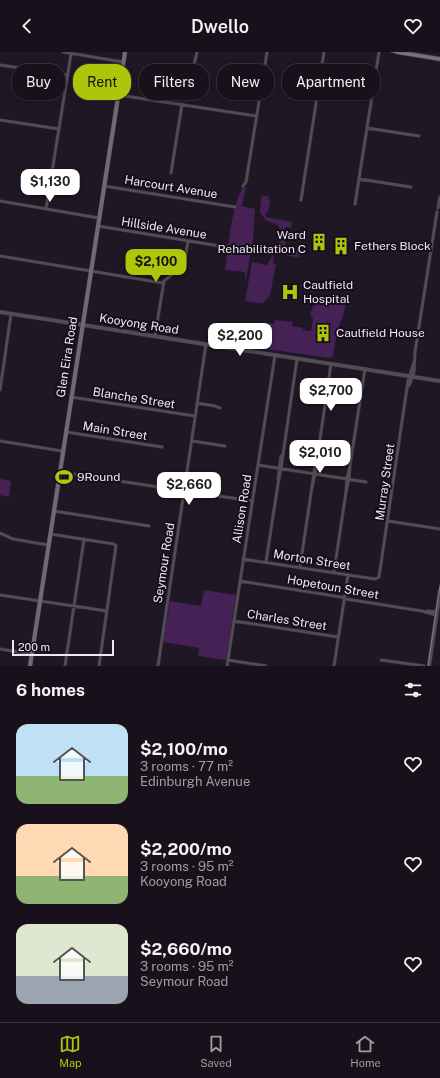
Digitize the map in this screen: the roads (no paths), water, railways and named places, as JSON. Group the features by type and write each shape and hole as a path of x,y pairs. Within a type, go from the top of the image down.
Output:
{"main road":[{"name":"Glen Eira Road","path":"123,62 125,52"},
{"path":"397,52 440,58"},
{"name":"Glen Eira Road","path":"30,666 117,100"}],"street":[{"path":"63,52 123,62"},
{"path":"194,64 197,52"},
{"path":"243,186 246,182 266,52"},
{"path":"301,200 324,52"},
{"path":"355,204 379,52"},
{"path":"46,209 71,54"},
{"path":"0,65 68,75"},
{"path":"131,97 256,116"},
{"path":"171,174 182,104"},
{"path":"0,120 59,129"},
{"path":"367,128 419,136"},
{"path":"359,179 411,187"},
{"name":"Harcourt Avenue","path":"104,186 235,207"},
{"path":"438,208 440,196"},
{"path":"0,201 98,218"},
{"name":"Murray Street","path":"378,578 380,574 408,388 414,362 437,212"},
{"name":"Hillside Avenue","path":"97,226 227,246"},
{"path":"155,336 163,283 184,265 188,241"},
{"path":"0,256 163,283"},
{"name":"Kooyong Road","path":"0,312 440,381"},
{"path":"0,390 11,314"},
{"name":"Seymour Road","path":"158,666 206,344"},
{"name":"Allison Road","path":"227,666 274,355"},
{"path":"266,562 297,359"},
{"path":"300,567 331,364"},
{"path":"334,572 365,369"},
{"name":"Blanche Street","path":"71,397 195,416"},
{"path":"197,403 220,408"},
{"name":"Main Street","path":"65,432 162,447"},
{"path":"0,441 62,451"},
{"path":"192,441 225,446"},
{"path":"258,465 366,482"},
{"path":"59,472 252,501"},
{"path":"53,511 149,526"},
{"path":"388,522 440,529"},
{"path":"0,533 13,540 48,545"},
{"path":"50,534 116,545 117,548 98,666"},
{"path":"65,666 84,539"},
{"name":"Morton Street","path":"243,559 375,579 378,578"},
{"path":"334,666 348,575"},
{"name":"Hopetoun Street","path":"240,581 437,613"},
{"path":"429,666 440,594"},
{"path":"0,595 107,611"},
{"name":"Charles Street","path":"234,621 338,637"},
{"path":"0,649 31,654"},
{"path":"228,660 266,666"},
{"path":"381,660 424,666"}],"tram line":[{"path":"391,52 440,59"},
{"path":"428,666 440,585"}],"place":[{"name":"Ward Rehabilitation C","path":"319,242"},
{"name":"Fethers Block","path":"341,246"},
{"name":"Caulfield Hospital","path":"290,292"},
{"name":"Caulfield House","path":"323,333"},
{"name":"9Round","path":"64,477"}]}
